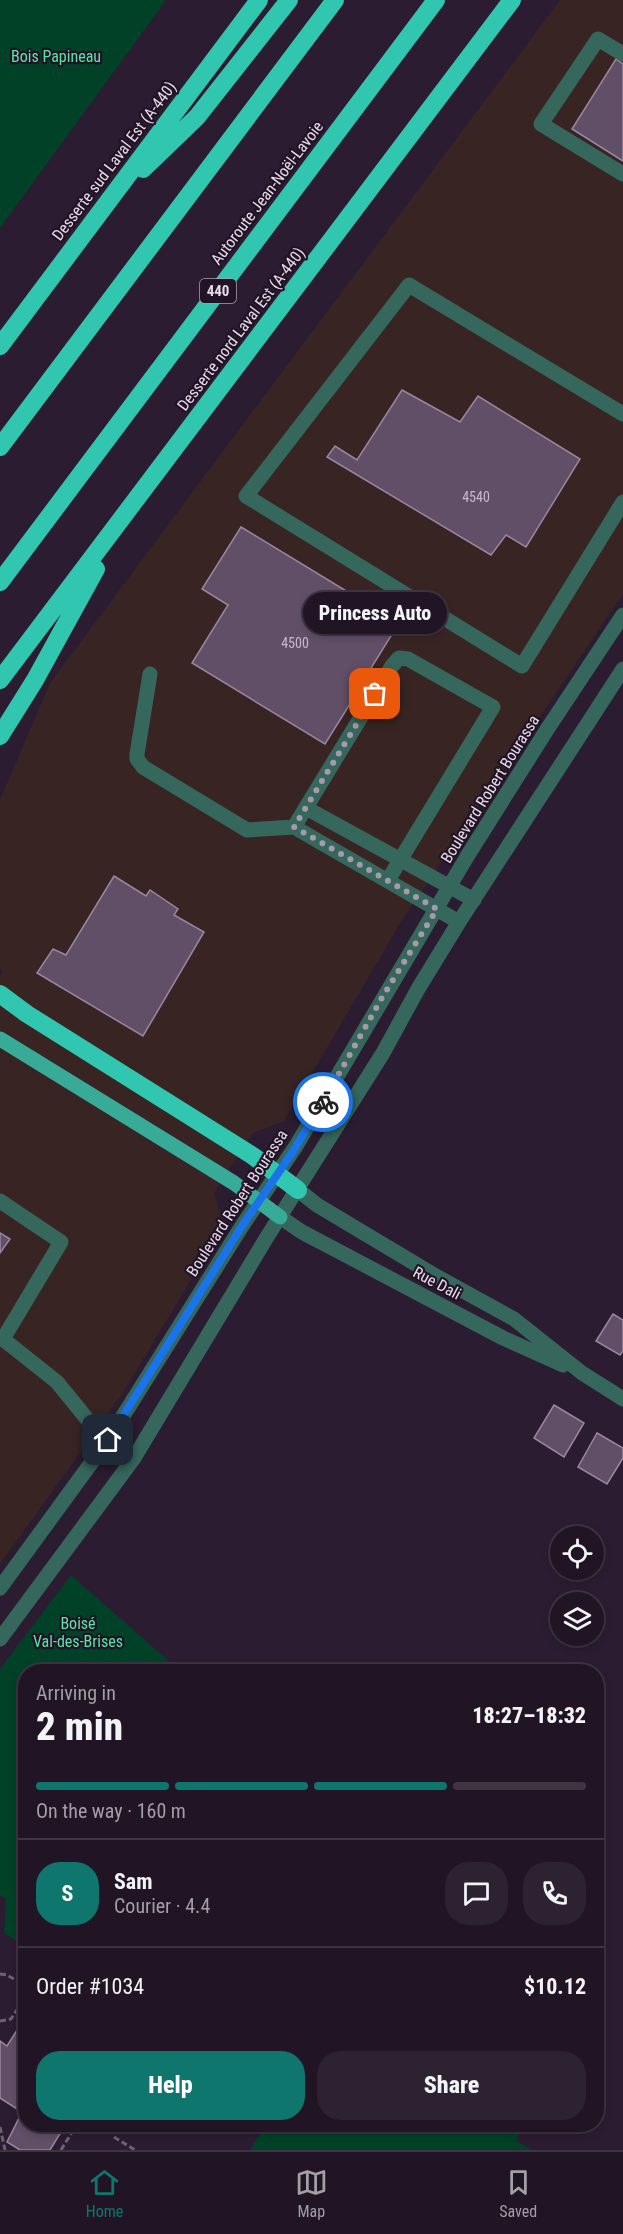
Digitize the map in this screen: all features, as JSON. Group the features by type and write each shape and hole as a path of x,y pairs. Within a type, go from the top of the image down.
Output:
{"highway":[{"name":"Desserte sud Laval Est (A-440)","path":"0,346 259,0"},
{"path":"103,208 197,117 289,0"},
{"path":"0,447 335,0"},
{"name":"Autoroute Jean-Noël-Lavoie","path":"0,582 436,0"},
{"name":"Desserte nord Laval Est (A-440)","path":"0,680 512,0"},
{"path":"0,736 35,680 126,515"},
{"path":"0,994 27,1014 253,1156 298,1190"}],"main road":[{"path":"0,1039 234,1183 280,1217"}],"street":[{"path":"623,54 598,39 541,124 623,174"},
{"path":"623,414 409,285 246,496 522,666 623,502"},
{"name":"Boulevard Robert Bourassa","path":"0,1588 108,1440 278,1174 351,1055 383,996 548,728 623,615"},
{"path":"294,827 399,658 408,659 493,707 388,880"},
{"path":"0,1640 134,1458 280,1217 383,1053 418,988 623,669"},
{"path":"150,674 137,754 137,759 143,767 247,831 294,827 459,922"},
{"path":"306,808 474,900"},
{"name":"Rue Dali","path":"298,1190 317,1205 434,1275 514,1319 582,1373 623,1399"},
{"path":"0,1201 61,1242 3,1339 57,1382 100,1435 134,1458"},
{"name":"Rue Dali","path":"280,1217 302,1232 503,1338 582,1373"}],"path":[{"path":"0,1974 18,1982"},
{"path":"0,2021 11,2019 18,2008"},
{"path":"0,2127 5,2150"},
{"path":"61,2150 72,2132"},
{"path":"114,2137 135,2150"}],"shaded area":[{"path":"560,0 623,0 623,594 402,920 284,1121 253,1133 214,1193 223,1227 122,1394 0,1564 0,977 3,973 0,966 0,800 50,683"}],"green space":[{"name":"Bois Papineau","path":"0,0 166,0 0,228"},
{"name":"Boisé Val-des-Brises","path":"71,1575 172,1664 18,1664 18,1942 4,1933 6,1899 0,1895 0,1669"},
{"path":"261,2132 520,2132 516,2141 532,2150 250,2150"}],"building":[{"path":"616,59 623,64 623,161 572,129"},
{"path":"402,390 460,422 478,396 580,459 526,547 506,535 491,555 327,457 335,446 357,460"},
{"path":"241,527 399,623 371,668 375,671 356,701 353,699 325,744 192,663 228,605 202,589"},
{"path":"114,876 146,896 150,890 178,909 174,915 204,932 143,1036 37,973 53,949 66,955"},
{"path":"0,1233 10,1239 0,1253"},
{"path":"613,1314 623,1320 623,1351 620,1355 596,1341"},
{"path":"554,1405 584,1423 564,1457 534,1438"},
{"path":"597,1433 623,1448 623,1458 607,1484 578,1467"},
{"path":"18,2029 18,2109 0,2098 0,2041 7,2046"},
{"path":"18,2120 18,2132 61,2132 50,2150 20,2150 7,2142"}],"way so far":[{"path":"323,1102 383,996 437,909 294,827 375,694"}],"place":[{"name":"Princess Auto","path":"375,694"}],"route":[{"path":"108,1440 323,1102"}]}
